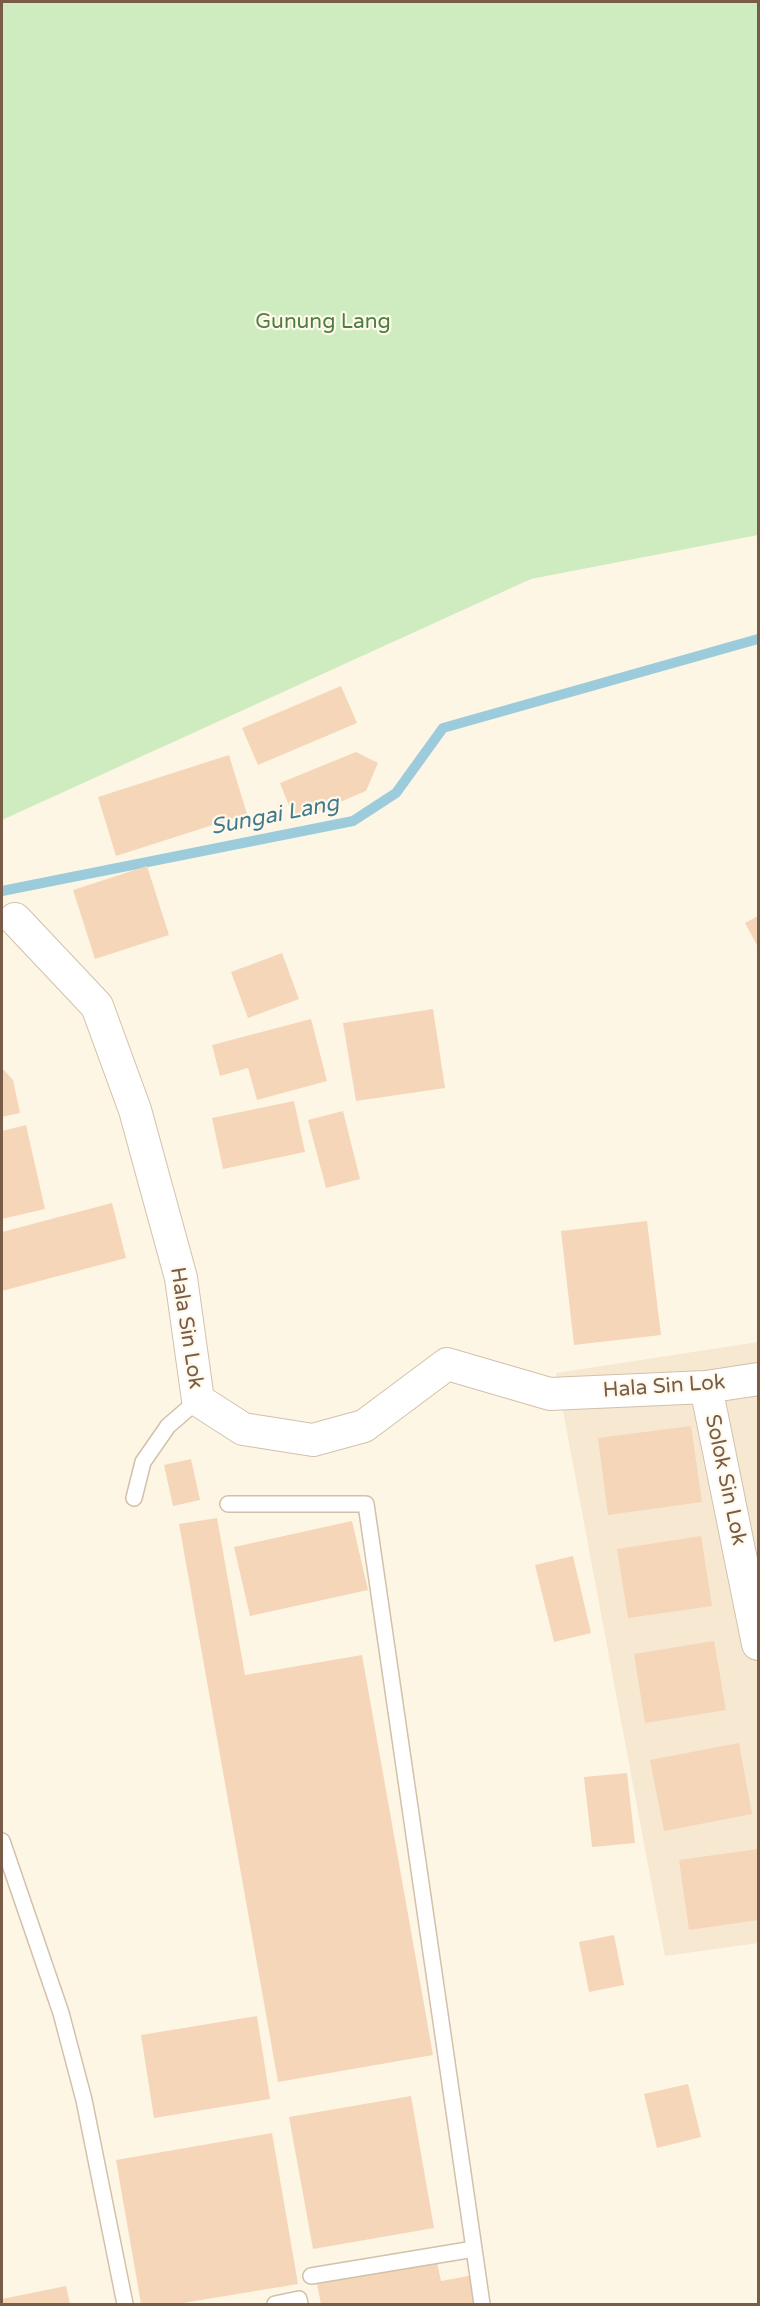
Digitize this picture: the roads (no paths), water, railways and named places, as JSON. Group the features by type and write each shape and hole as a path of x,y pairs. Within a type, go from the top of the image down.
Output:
{"street":[{"name":"Hala Sin Lok","path":"15,919 97,1006 135,1110 181,1278 198,1400 243,1430 313,1440 364,1426 447,1364 550,1394 706,1387 759,1379"},
{"name":"Solok Sin Lok","path":"706,1387 759,1644"}],"lane":[{"path":"134,1498 143,1462 168,1426 198,1400"},
{"path":"228,1504 366,1504 482,2304"},
{"path":"2,1841 67,2035 84,2100 125,2304"},
{"path":"311,2276 474,2249"},
{"path":"275,2304 299,2299 300,2304"}],"waterway":[{"name":"Sungai Lang","path":"2,891 353,821 396,793 443,728 758,639"}],"park label":[{"name":"Gunung Lang","path":"323,322"}]}
